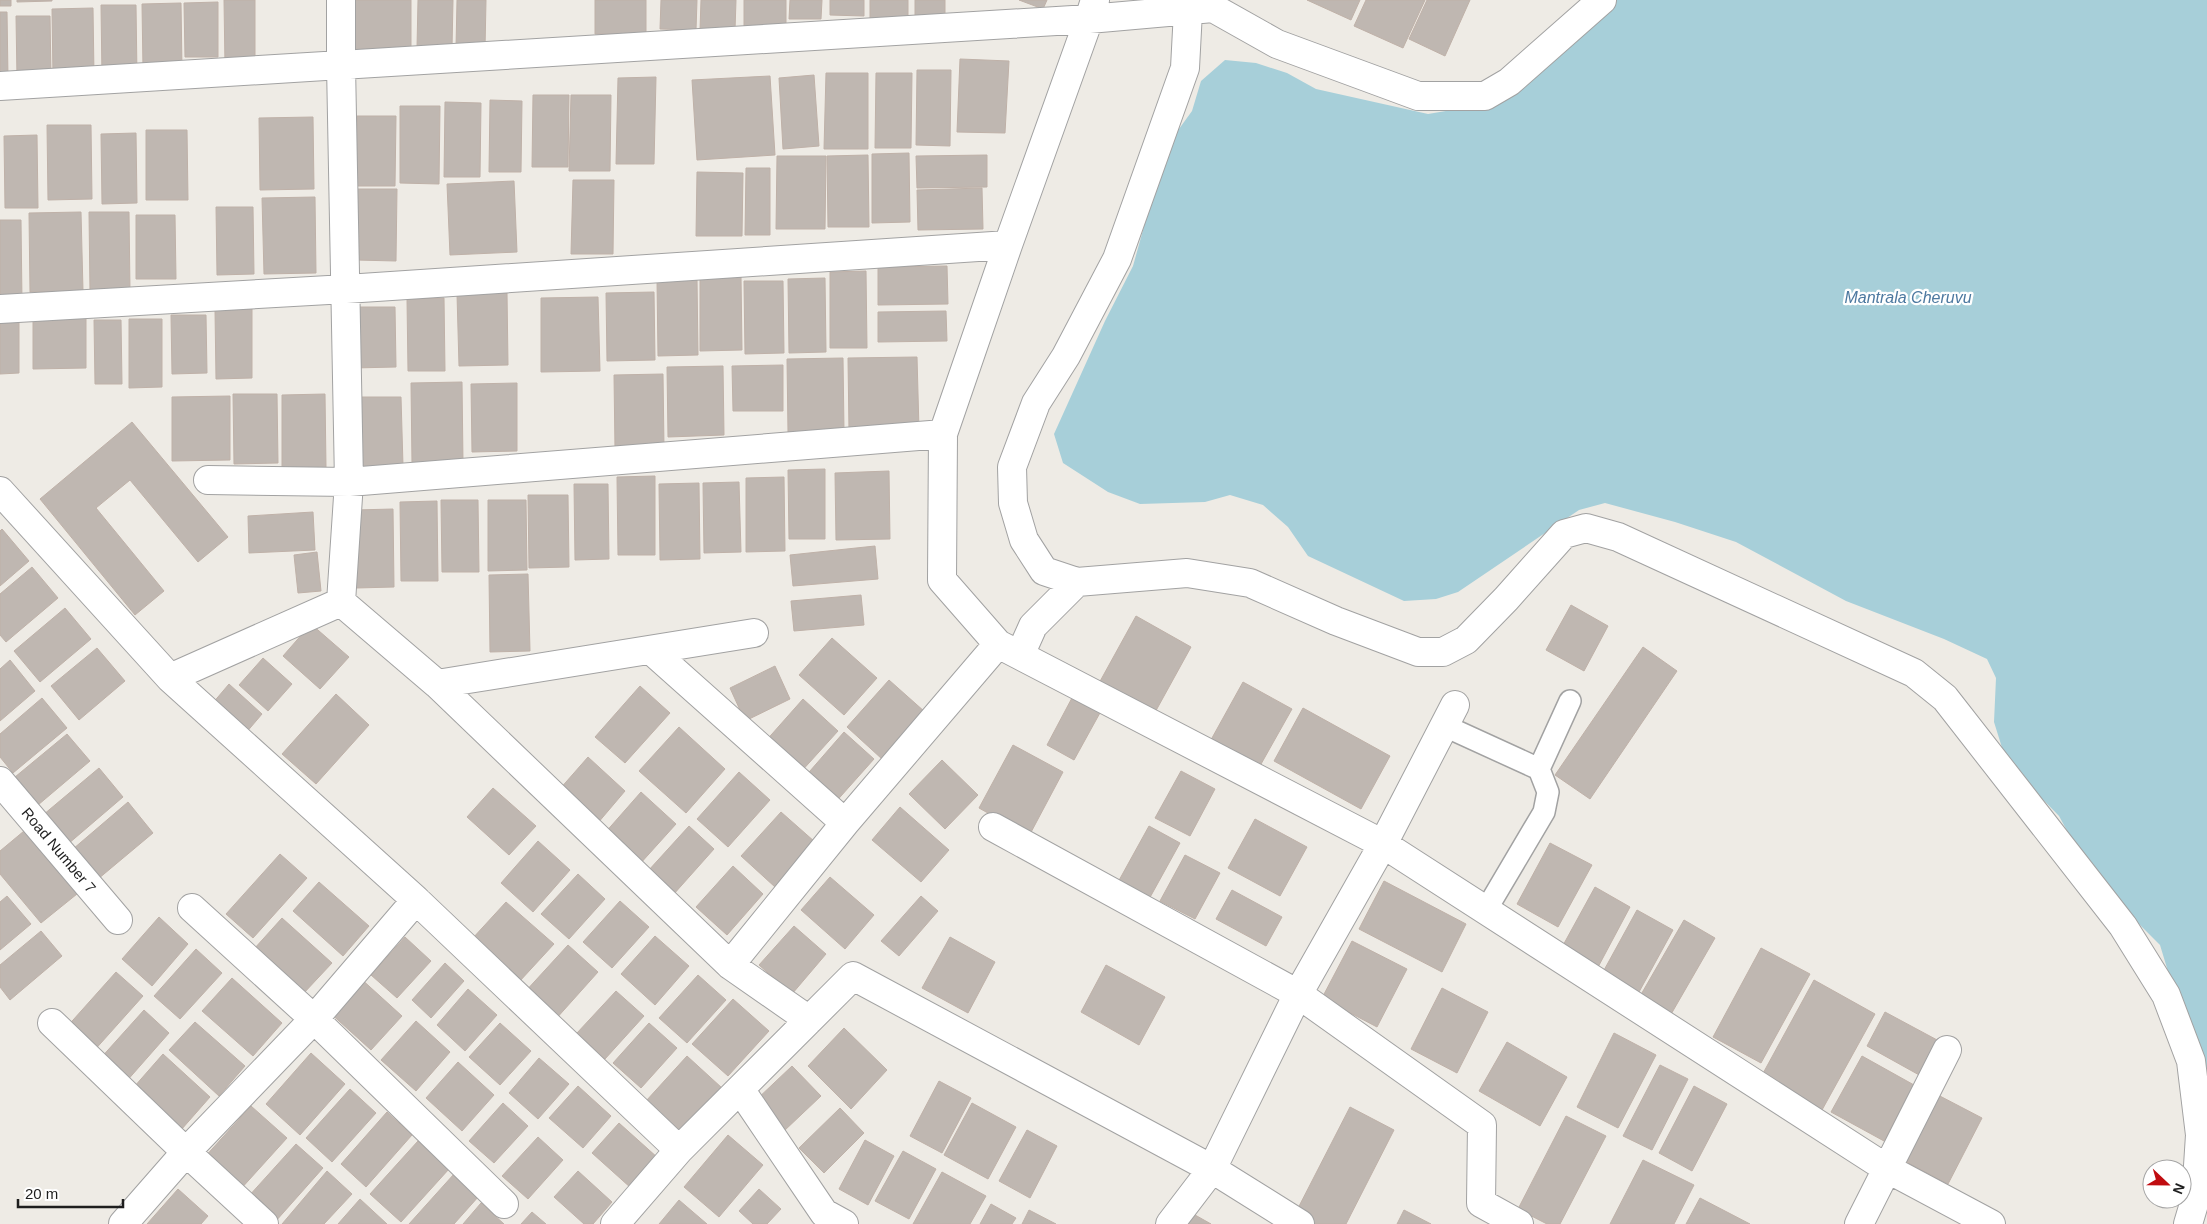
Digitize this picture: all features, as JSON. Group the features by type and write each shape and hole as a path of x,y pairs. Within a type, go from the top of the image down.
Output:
{"street":[{"path":"341,0 349,482 341,602"},
{"path":"0,86 341,65 1092,10 1202,6 1277,44 1418,96 1485,96 1509,82 1602,0"},
{"path":"1202,6 1185,68 1117,260 1066,356 1036,402 1012,467 1013,503 1024,540 1044,571 1077,582 1187,573 1250,583 1336,621 1418,652 1443,652 1466,640 1506,599 1564,534 1586,528 1618,537 1914,673 1945,698 2123,926 2166,995 2191,1060 2200,1135 2196,1197 2188,1224"},
{"path":"1092,10 943,434 942,580 1009,649 1383,844 1886,1168 1991,1224"},
{"path":"0,309 346,289 1008,245"},
{"path":"208,480 349,482 943,434"},
{"path":"0,492 170,678 416,900 679,1150"},
{"path":"730,965 845,822 1009,649 1077,582"},
{"path":"170,678 341,602"},
{"path":"341,602 438,684 730,965 809,1020"},
{"path":"438,684 754,634"},
{"path":"652,651 845,822"},
{"path":"1170,1224 1212,1169 1298,994 1383,844 1450,716"},
{"name":"Road Number 7","path":"0,780 118,920"},
{"path":"993,827 1298,994 1482,1125 1481,1203 1520,1224"},
{"path":"123,1224 186,1152 314,1019 416,900"},
{"path":"192,908 314,1019 504,1204"},
{"path":"621,1222 679,1150 853,976 1212,1169 1300,1224"},
{"path":"52,1022 186,1152 264,1224"},
{"path":"1859,1224 1947,1050"},
{"path":"740,1089 824,1213 844,1224"}],"lane":[{"path":"1539,769 1570,701"},
{"path":"1450,716 1539,769 1548,792 1544,812 1486,910"}],"water":[{"name":"Mantrala Cheruvu","path":"1609,0 2207,0 2207,1100 2160,945 2132,917 2083,860 2059,816 2024,780 2004,754 1994,722 1996,678 1987,659 1944,639 1846,601 1736,542 1675,522 1605,503 1579,510 1458,592 1436,599 1404,601 1308,556 1288,527 1263,505 1230,495 1205,502 1140,504 1108,492 1063,463 1054,434 1105,321 1133,266 1171,140 1192,111 1201,81 1225,60 1256,63 1287,73 1316,89 1428,114 1505,101 1569,42"}],"building":[{"path":"0,0 11,0 11,6 0,6"},
{"path":"17,0 52,0 52,1 17,2"},
{"path":"224,0 255,0 255,66 225,66"},
{"path":"352,0 411,0 411,56 351,55"},
{"path":"418,0 453,0 452,48 417,48"},
{"path":"457,0 486,0 485,49 456,48"},
{"path":"595,0 646,0 646,34 595,34"},
{"path":"661,0 697,0 696,30 660,29"},
{"path":"701,0 736,0 735,30 700,30"},
{"path":"744,0 786,0 786,33 744,32"},
{"path":"790,0 822,0 821,19 789,19"},
{"path":"830,0 864,0 864,16 830,15"},
{"path":"870,0 908,0 908,20 870,20"},
{"path":"915,0 945,0 945,17 915,17"},
{"path":"1019,0 1047,0 1043,9"},
{"path":"1307,0 1360,0 1351,20"},
{"path":"1366,0 1425,0 1403,48 1354,26"},
{"path":"1427,0 1470,0 1445,56 1409,39"},
{"path":"218,2 218,57 185,57 184,3"},
{"path":"181,3 182,69 143,69 142,4"},
{"path":"101,5 136,5 137,77 102,77"},
{"path":"93,8 94,76 53,77 52,9"},
{"path":"0,12 7,12 8,78 0,78"},
{"path":"16,16 50,16 51,78 17,78"},
{"path":"960,59 1009,61 1005,133 957,132"},
{"path":"917,70 951,70 950,146 916,145"},
{"path":"826,73 868,73 868,149 824,149"},
{"path":"876,73 912,73 911,148 875,148"},
{"path":"814,75 819,146 783,149 779,78"},
{"path":"770,76 775,155 697,160 692,80"},
{"path":"656,77 654,164 616,164 618,78"},
{"path":"533,95 569,95 568,167 532,167"},
{"path":"571,95 611,95 610,171 569,171"},
{"path":"490,100 522,101 521,172 489,172"},
{"path":"445,102 481,103 480,177 444,177"},
{"path":"400,106 440,106 439,184 400,183"},
{"path":"357,116 396,116 395,186 355,186"},
{"path":"313,117 314,189 260,190 259,118"},
{"path":"47,125 91,125 92,199 48,200"},
{"path":"146,130 187,130 188,200 146,200"},
{"path":"136,133 137,203 102,204 101,134"},
{"path":"37,135 38,208 5,208 4,136"},
{"path":"909,153 910,222 872,223 872,154"},
{"path":"868,155 869,227 828,227 827,156"},
{"path":"987,155 987,187 917,188 916,156"},
{"path":"777,156 826,156 825,229 776,229"},
{"path":"746,168 770,168 770,235 745,235"},
{"path":"697,172 743,173 742,236 696,236"},
{"path":"573,180 614,180 613,254 571,254"},
{"path":"514,181 517,252 450,255 447,184"},
{"path":"982,188 983,229 918,230 917,190"},
{"path":"357,189 397,189 396,261 356,260"},
{"path":"315,197 316,273 264,274 262,198"},
{"path":"216,207 253,207 254,274 217,275"},
{"path":"81,212 83,291 30,292 29,213"},
{"path":"89,212 129,212 130,291 90,292"},
{"path":"136,215 175,215 176,279 136,279"},
{"path":"0,220 21,220 22,302 0,303"},
{"path":"947,266 948,304 878,305 878,267"},
{"path":"866,271 867,348 830,348 830,272"},
{"path":"741,277 742,350 700,351 700,278"},
{"path":"825,278 826,352 789,353 788,279"},
{"path":"697,279 698,355 658,356 657,280"},
{"path":"744,281 783,281 784,353 745,354"},
{"path":"654,292 655,360 607,361 606,293"},
{"path":"507,293 508,365 459,366 457,294"},
{"path":"598,297 600,371 541,372 541,298"},
{"path":"444,298 445,371 408,371 407,299"},
{"path":"352,307 395,307 396,367 353,368"},
{"path":"86,309 86,368 33,369 33,310"},
{"path":"252,309 252,378 216,379 215,310"},
{"path":"946,311 947,341 878,342 878,312"},
{"path":"19,315 19,373 0,374 0,316"},
{"path":"171,315 206,315 207,373 172,374"},
{"path":"129,319 162,319 162,387 129,388"},
{"path":"94,320 121,320 122,384 95,384"},
{"path":"917,357 919,430 849,431 848,358"},
{"path":"843,358 844,431 788,432 787,359"},
{"path":"783,365 783,411 733,411 732,366"},
{"path":"723,366 724,435 668,437 667,367"},
{"path":"663,374 664,448 615,449 614,375"},
{"path":"462,382 463,463 412,463 411,383"},
{"path":"517,383 517,451 472,452 471,384"},
{"path":"233,394 277,394 278,463 234,464"},
{"path":"325,394 326,468 282,468 282,395"},
{"path":"230,396 230,460 172,461 172,397"},
{"path":"361,397 401,397 403,466 362,467"},
{"path":"132,422 228,537 198,562 130,480 96,508 164,591 135,615 40,499"},
{"path":"825,469 825,539 789,539 788,470"},
{"path":"889,471 890,539 836,540 835,473"},
{"path":"655,476 655,555 618,555 617,477"},
{"path":"784,477 785,551 746,552 746,478"},
{"path":"739,482 741,552 704,553 703,483"},
{"path":"699,483 700,559 660,560 659,484"},
{"path":"574,484 608,484 609,559 575,560"},
{"path":"528,495 568,495 569,567 529,568"},
{"path":"441,500 478,500 479,572 442,572"},
{"path":"488,500 526,500 527,570 488,571"},
{"path":"437,501 438,581 401,581 400,502"},
{"path":"393,509 394,587 356,588 355,510"},
{"path":"313,512 315,550 249,553 248,516"},
{"path":"2,529 29,561 0,586 0,531"},
{"path":"875,546 878,579 793,586 790,555"},
{"path":"317,552 321,591 298,593 294,555"},
{"path":"32,567 58,598 6,642 0,635 0,594"},
{"path":"528,574 530,651 490,652 489,575"},
{"path":"861,595 864,625 794,631 791,601"},
{"path":"1571,605 1608,626 1584,671 1546,650"},
{"path":"65,608 91,639 40,682 14,651"},
{"path":"1136,616 1191,647 1153,716 1098,685"},
{"path":"311,624 349,657 320,689 283,656"},
{"path":"832,638 877,678 844,715 799,675"},
{"path":"1643,647 1677,671 1590,799 1555,775"},
{"path":"97,648 125,681 79,720 51,686"},
{"path":"263,658 292,684 268,711 239,685"},
{"path":"10,660 35,691 0,721 0,669"},
{"path":"775,666 790,699 745,721 730,688"},
{"path":"889,680 925,712 882,759 847,727"},
{"path":"1243,682 1292,709 1256,773 1207,747"},
{"path":"229,684 262,714 245,734 212,704"},
{"path":"640,686 670,713 625,763 595,737"},
{"path":"336,694 369,725 316,784 282,754"},
{"path":"1073,696 1101,711 1074,760 1047,745"},
{"path":"42,698 67,728 13,773 0,757 0,734"},
{"path":"803,699 838,731 799,774 764,743"},
{"path":"1303,708 1390,756 1361,809 1274,761"},
{"path":"679,727 725,769 686,813 639,771"},
{"path":"844,732 874,759 833,805 803,779"},
{"path":"67,734 90,761 38,805 15,777"},
{"path":"1013,745 1063,772 1029,836 979,808"},
{"path":"588,757 625,791 597,824 559,790"},
{"path":"942,760 978,795 945,829 909,794"},
{"path":"99,768 123,797 68,844 43,815"},
{"path":"1181,771 1215,789 1190,836 1155,818"},
{"path":"739,772 770,800 728,847 697,819"},
{"path":"493,788 536,826 509,855 467,817"},
{"path":"641,792 676,824 639,865 604,834"},
{"path":"128,802 153,833 98,879 73,849"},
{"path":"900,807 949,850 921,882 872,840"},
{"path":"781,812 815,842 775,887 741,856"},
{"path":"1255,819 1307,847 1280,896 1228,868"},
{"path":"689,826 714,849 673,895 648,871"},
{"path":"1149,826 1180,843 1148,901 1117,884"},
{"path":"24,831 77,894 41,923 0,874 0,851"},
{"path":"538,841 570,870 533,912 501,883"},
{"path":"1550,843 1592,865 1558,927 1517,904"},
{"path":"280,854 307,878 253,938 226,914"},
{"path":"1185,855 1220,873 1195,919 1160,901"},
{"path":"733,866 763,894 727,935 696,907"},
{"path":"578,874 605,899 569,939 541,914"},
{"path":"830,877 874,915 845,949 801,910"},
{"path":"1384,881 1466,924 1442,972 1359,929"},
{"path":"319,882 369,926 343,956 293,911"},
{"path":"1595,887 1630,907 1597,969 1561,949"},
{"path":"1232,890 1282,917 1266,946 1216,919"},
{"path":"7,896 31,924 0,950 0,902"},
{"path":"921,896 938,911 899,956 881,941"},
{"path":"620,901 649,927 612,968 583,942"},
{"path":"506,902 554,944 519,982 472,939"},
{"path":"1637,910 1673,930 1639,992 1603,972"},
{"path":"159,917 188,944 152,986 122,959"},
{"path":"282,918 332,963 303,994 254,949"},
{"path":"1684,920 1715,938 1670,1016 1639,998"},
{"path":"794,926 826,954 792,994 759,965"},
{"path":"41,931 62,956 10,1000 0,987 0,965"},
{"path":"655,936 689,966 655,1005 621,974"},
{"path":"405,937 431,961 397,998 371,975"},
{"path":"950,937 995,962 968,1013 922,988"},
{"path":"1352,941 1407,969 1377,1027 1322,998"},
{"path":"568,945 598,972 555,1020 524,993"},
{"path":"1761,948 1810,974 1761,1063 1713,1037"},
{"path":"196,949 222,973 180,1019 154,996"},
{"path":"445,963 464,981 431,1018 412,1000"},
{"path":"1106,965 1165,997 1139,1045 1081,1012"},
{"path":"116,972 143,996 92,1053 65,1029"},
{"path":"698,975 726,1000 687,1043 659,1018"},
{"path":"359,977 402,1016 371,1050 328,1011"},
{"path":"232,978 282,1023 253,1056 202,1011"},
{"path":"1814,980 1875,1014 1822,1110 1761,1077"},
{"path":"1442,988 1488,1012 1457,1073 1411,1049"},
{"path":"468,989 497,1015 465,1051 437,1025"},
{"path":"616,991 644,1016 605,1059 577,1033"},
{"path":"733,999 769,1031 728,1076 692,1044"},
{"path":"144,1010 169,1033 125,1083 99,1060"},
{"path":"1885,1012 1939,1041 1921,1076 1867,1046"},
{"path":"416,1021 450,1052 416,1091 381,1060"},
{"path":"195,1022 245,1066 219,1096 169,1050"},
{"path":"500,1023 531,1051 500,1085 469,1057"},
{"path":"649,1023 677,1048 641,1088 613,1063"},
{"path":"844,1028 887,1070 851,1109 808,1066"},
{"path":"1614,1033 1656,1055 1618,1128 1577,1107"},
{"path":"1507,1042 1567,1077 1540,1126 1479,1091"},
{"path":"311,1053 345,1084 300,1135 266,1104"},
{"path":"163,1054 210,1097 181,1130 134,1087"},
{"path":"687,1056 722,1088 682,1133 646,1101"},
{"path":"1862,1056 1914,1085 1884,1141 1831,1112"},
{"path":"539,1058 569,1084 538,1119 509,1093"},
{"path":"458,1062 494,1095 462,1131 426,1098"},
{"path":"1660,1065 1688,1079 1652,1150 1623,1136"},
{"path":"792,1066 821,1096 784,1131 755,1101"},
{"path":"939,1081 971,1098 942,1153 910,1136"},
{"path":"578,1086 611,1116 583,1148 549,1118"},
{"path":"1694,1086 1727,1104 1692,1171 1659,1153"},
{"path":"350,1089 376,1113 332,1162 306,1138"},
{"path":"1936,1094 1982,1118 1948,1184 1901,1159"},
{"path":"503,1103 528,1126 494,1163 469,1141"},
{"path":"972,1103 1016,1127 988,1179 944,1155"},
{"path":"251,1106 287,1138 239,1191 203,1159"},
{"path":"1350,1107 1394,1130 1346,1224 1309,1224 1294,1216"},
{"path":"840,1108 864,1133 824,1173 799,1148"},
{"path":"387,1112 412,1135 366,1187 341,1164"},
{"path":"1566,1116 1606,1136 1560,1224 1547,1224 1518,1209"},
{"path":"619,1123 658,1158 631,1188 592,1153"},
{"path":"1027,1130 1057,1146 1030,1198 999,1181"},
{"path":"728,1135 763,1165 719,1217 684,1187"},
{"path":"538,1137 563,1160 528,1199 502,1176"},
{"path":"865,1140 894,1156 868,1205 839,1189"},
{"path":"418,1141 449,1169 401,1222 370,1194"},
{"path":"296,1144 323,1168 275,1222 248,1197"},
{"path":"903,1151 936,1169 909,1219 875,1201"},
{"path":"1643,1160 1694,1185 1674,1224 1610,1224"},
{"path":"327,1171 352,1194 324,1224 282,1224"},
{"path":"578,1171 612,1202 593,1224 584,1224 554,1197"},
{"path":"942,1172 986,1196 970,1224 913,1224"},
{"path":"454,1174 479,1196 454,1224 409,1224"},
{"path":"178,1189 208,1216 201,1224 147,1224"},
{"path":"759,1189 781,1209 767,1224 753,1224 739,1211"},
{"path":"1700,1198 1750,1224 1686,1224"},
{"path":"360,1199 387,1224 338,1224"},
{"path":"679,1200 707,1224 659,1224"},
{"path":"481,1203 504,1224 463,1224"},
{"path":"991,1204 1016,1218 1012,1224 980,1224"},
{"path":"1029,1210 1056,1224 1022,1224"},
{"path":"1404,1210 1431,1224 1397,1224"},
{"path":"1188,1211 1211,1224 1180,1224"},
{"path":"532,1212 546,1224 521,1224"}]}
